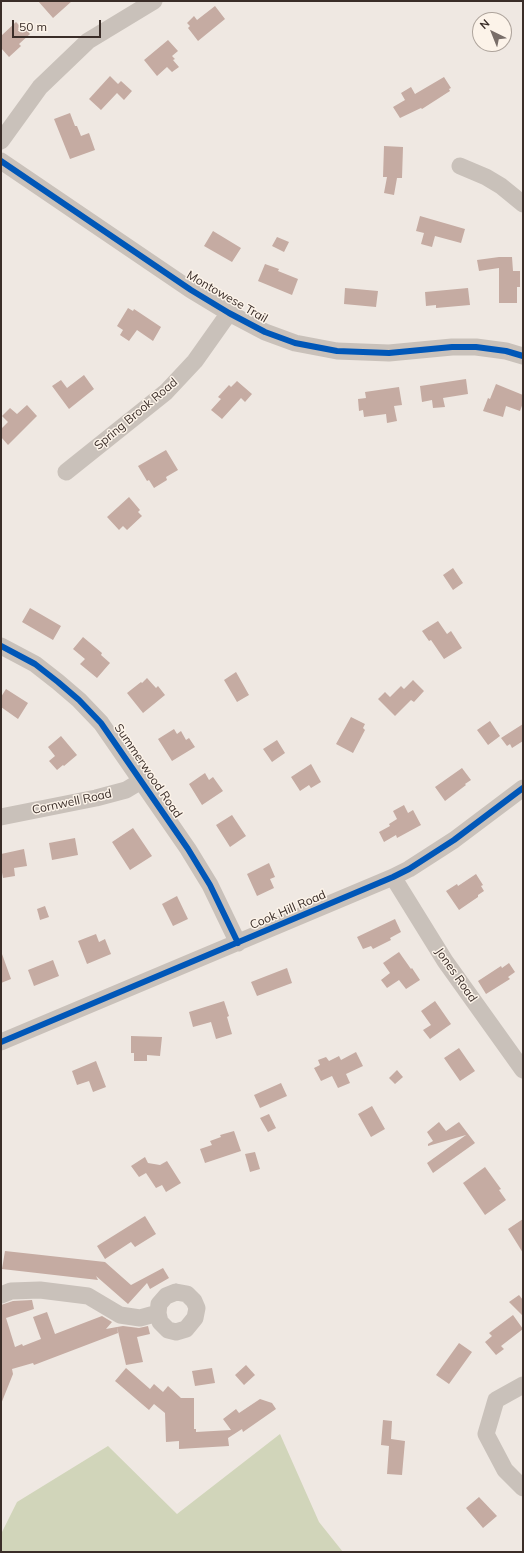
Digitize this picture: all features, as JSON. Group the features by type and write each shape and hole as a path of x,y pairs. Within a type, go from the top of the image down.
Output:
{"street":[{"path":"1,141 40,87 88,41 154,1"},
{"name":"Montowese Trail","path":"1,161 191,290 229,313 265,332 295,343 337,351 389,353 452,346 506,350 523,356"},
{"path":"460,166 486,177 501,186 523,204"},
{"name":"Spring Brook Road","path":"66,472 166,392 195,361 229,313"},
{"name":"Summerwood Road","path":"1,646 35,664 79,700 101,723 210,885 238,943"},
{"name":"Cornwell Road","path":"1,817 96,798 126,790 141,781"},
{"name":"Cook Hill Road","path":"1,1042 393,877 409,869 454,840 523,788"},
{"name":"Jones Road","path":"393,877 445,961 523,1070"},
{"path":"1,1295 11,1291 40,1290 88,1296 120,1315 140,1318 158,1313"},
{"path":"523,1385 496,1400 486,1434 505,1470 523,1488"}],"green space":[{"path":"280,1434 319,1522 343,1552 1,1552 1,1534 17,1502 108,1446 177,1514"}],"building":[{"path":"38,1 72,1 53,18"},
{"path":"215,6 225,19 198,41 188,28 190,26 187,23 194,16 197,20"},
{"path":"16,22 19,25 21,24 30,34 19,44 21,46 9,57 1,48 1,36"},
{"path":"168,40 178,51 172,56 175,59 173,60 179,67 172,72 167,67 157,76 144,60"},
{"path":"110,76 118,84 121,81 132,91 124,100 117,93 101,110 89,99"},
{"path":"444,77 451,88 449,89 450,91 422,109 421,108 400,118 393,107 405,100 401,93 411,87 415,94"},
{"path":"70,113 81,136 89,133 95,150 70,159 54,119"},
{"path":"384,146 403,147 402,178 397,178 394,195 384,193 387,177 383,177"},
{"path":"420,216 465,229 461,243 435,236 432,247 421,244 424,233 416,231"},
{"path":"213,231 241,248 232,262 204,246"},
{"path":"277,237 289,242 284,252 272,246"},
{"path":"512,257 513,271 520,271 520,287 517,287 517,303 499,303 499,268 479,271 477,260"},
{"path":"265,264 279,269 278,271 298,279 292,295 258,281"},
{"path":"345,288 378,291 376,307 344,304"},
{"path":"468,288 470,305 436,308 436,305 426,306 425,292"},
{"path":"128,308 133,311 134,309 161,327 153,341 137,330 129,341 120,335 123,330 117,326"},
{"path":"84,375 94,389 69,409 52,386 61,380 67,388"},
{"path":"466,379 468,394 443,398 445,407 433,408 432,400 422,402 420,386"},
{"path":"237,381 252,394 245,402 241,398 222,419 211,410 221,399 218,397 229,385 231,387"},
{"path":"496,384 523,395 523,403 520,411 506,406 503,417 483,411"},
{"path":"399,387 402,405 394,406 397,421 387,423 386,414 364,417 363,410 359,411 358,399 366,398 365,392"},
{"path":"27,405 37,416 8,445 1,437 1,429 8,422 2,416 10,408 17,414"},
{"path":"166,450 178,470 166,477 167,480 154,488 149,480 147,481 138,466"},
{"path":"129,497 140,510 138,512 142,516 127,530 123,526 119,530 107,517"},
{"path":"453,568 463,583 453,590 443,575"},
{"path":"30,608 61,626 53,640 22,622"},
{"path":"438,621 447,634 451,631 462,648 444,659 431,640 429,641 422,631"},
{"path":"83,637 102,653 101,655 110,663 97,678 80,664 85,659 73,649"},
{"path":"236,672 249,695 237,702 224,680"},
{"path":"147,678 156,688 158,686 165,695 143,713 127,693"},
{"path":"413,680 424,691 414,702 411,700 395,716 378,699 385,692 390,697 401,686 404,689"},
{"path":"6,689 28,703 18,719 1,707 1,697"},
{"path":"351,717 365,724 363,728 365,730 353,753 336,744"},
{"path":"490,721 500,736 488,745 477,730"},
{"path":"523,724 523,741 512,748 510,744 507,746 501,738"},
{"path":"174,729 177,734 181,731 186,740 189,738 195,747 172,761 158,739"},
{"path":"61,736 77,755 57,770 49,761 55,756 48,747"},
{"path":"277,740 285,753 272,762 263,749"},
{"path":"311,764 321,782 311,788 309,785 300,791 291,777"},
{"path":"462,768 471,780 445,801 435,787"},
{"path":"205,773 209,780 213,777 223,791 202,805 189,784"},
{"path":"404,805 408,813 413,810 421,825 397,838 396,835 384,842 379,832 390,826 389,824 397,819 393,811"},
{"path":"232,815 246,836 230,847 216,825"},
{"path":"133,828 152,856 130,870 112,842"},
{"path":"75,838 78,855 52,860 49,843"},
{"path":"24,849 27,866 14,868 15,876 3,878 1,854"},
{"path":"269,863 275,877 270,879 274,888 257,896 247,874"},
{"path":"476,874 483,885 481,886 484,891 459,910 446,891 457,884 458,886"},
{"path":"177,896 188,919 173,926 162,904"},
{"path":"45,906 49,917 40,920 37,909"},
{"path":"395,919 401,932 390,938 391,940 373,949 371,946 363,949 357,937"},
{"path":"96,934 99,942 105,939 111,954 87,964 78,941"},
{"path":"399,952 420,980 406,989 399,980 387,988 381,980 390,973 383,963"},
{"path":"1,954 11,979 1,983"},
{"path":"53,960 59,976 34,986 28,970"},
{"path":"509,963 515,972 508,977 510,979 486,994 478,981 501,966 502,968"},
{"path":"287,968 292,983 257,996 251,982"},
{"path":"224,1001 229,1016 227,1017 232,1034 216,1039 211,1022 193,1027 189,1012"},
{"path":"435,1001 451,1024 430,1039 423,1030 431,1025 421,1011"},
{"path":"131,1036 162,1037 160,1056 147,1055 147,1061 134,1061 134,1053 131,1053"},
{"path":"459,1048 475,1071 460,1081 444,1058"},
{"path":"356,1052 363,1066 346,1074 350,1083 338,1088 332,1076 321,1081 314,1068 320,1065 318,1060 326,1057 329,1061 339,1056 341,1060"},
{"path":"96,1061 106,1087 93,1092 89,1081 77,1085 72,1071"},
{"path":"397,1070 403,1077 395,1084 389,1078"},
{"path":"281,1083 287,1096 260,1108 254,1095"},
{"path":"372,1106 385,1129 371,1137 358,1114"},
{"path":"269,1114 276,1128 268,1132 260,1118"},
{"path":"439,1122 446,1131 459,1122 475,1143 433,1173 427,1163 466,1135 428,1146 428,1144 433,1141 427,1132"},
{"path":"234,1131 241,1151 205,1163 200,1149 212,1145 210,1141 221,1137 220,1135"},
{"path":"255,1152 260,1169 250,1172 245,1154"},
{"path":"145,1157 148,1163 160,1165 167,1161 181,1183 166,1192 162,1185 156,1188 146,1173 139,1177 131,1166"},
{"path":"485,1167 501,1189 499,1190 506,1200 485,1215 463,1183"},
{"path":"145,1216 156,1234 135,1247 131,1242 105,1259 97,1246"},
{"path":"523,1219 523,1253 508,1229"},
{"path":"5,1251 105,1262 131,1285 163,1268 169,1278 150,1289 147,1283 128,1304 96,1276 98,1280 2,1269"},
{"path":"519,1295 523,1300 523,1316 509,1302"},
{"path":"32,1300 34,1309 6,1318 15,1347 22,1344 23,1346 41,1339 33,1317 47,1312 55,1334 102,1316 112,1322 106,1329 117,1327 118,1333 34,1365 33,1363 12,1369 13,1374 1,1404 1,1305 13,1301"},
{"path":"513,1315 523,1329 501,1346 504,1349 496,1355 485,1342 492,1336 489,1333"},
{"path":"123,1326 139,1328 148,1326 150,1334 137,1337 143,1362 126,1365 117,1327"},
{"path":"459,1343 472,1352 449,1384 436,1375"},
{"path":"246,1365 255,1375 244,1385 235,1375"},
{"path":"126,1368 150,1389 154,1384 163,1392 168,1386 181,1398 194,1398 194,1429 196,1429 196,1432 231,1430 223,1419 236,1409 239,1413 260,1399 272,1403 276,1409 243,1432 242,1429 228,1438 229,1446 179,1449 179,1441 166,1442 165,1413 154,1404 149,1410 115,1381"},
{"path":"212,1368 215,1383 195,1386 192,1371"},
{"path":"383,1420 392,1421 391,1439 405,1441 402,1475 387,1474 389,1446 381,1445"},
{"path":"479,1497 497,1516 483,1528 466,1508"}],"cycle path":[{"path":"1,161 191,290 229,313 265,332 295,343 337,351 389,353 452,347 476,347 506,351 523,356"},
{"path":"1,646 35,664 79,700 101,723 188,849 210,885 238,943"},
{"path":"1,1042 393,877 409,869 454,840 523,788"}]}
